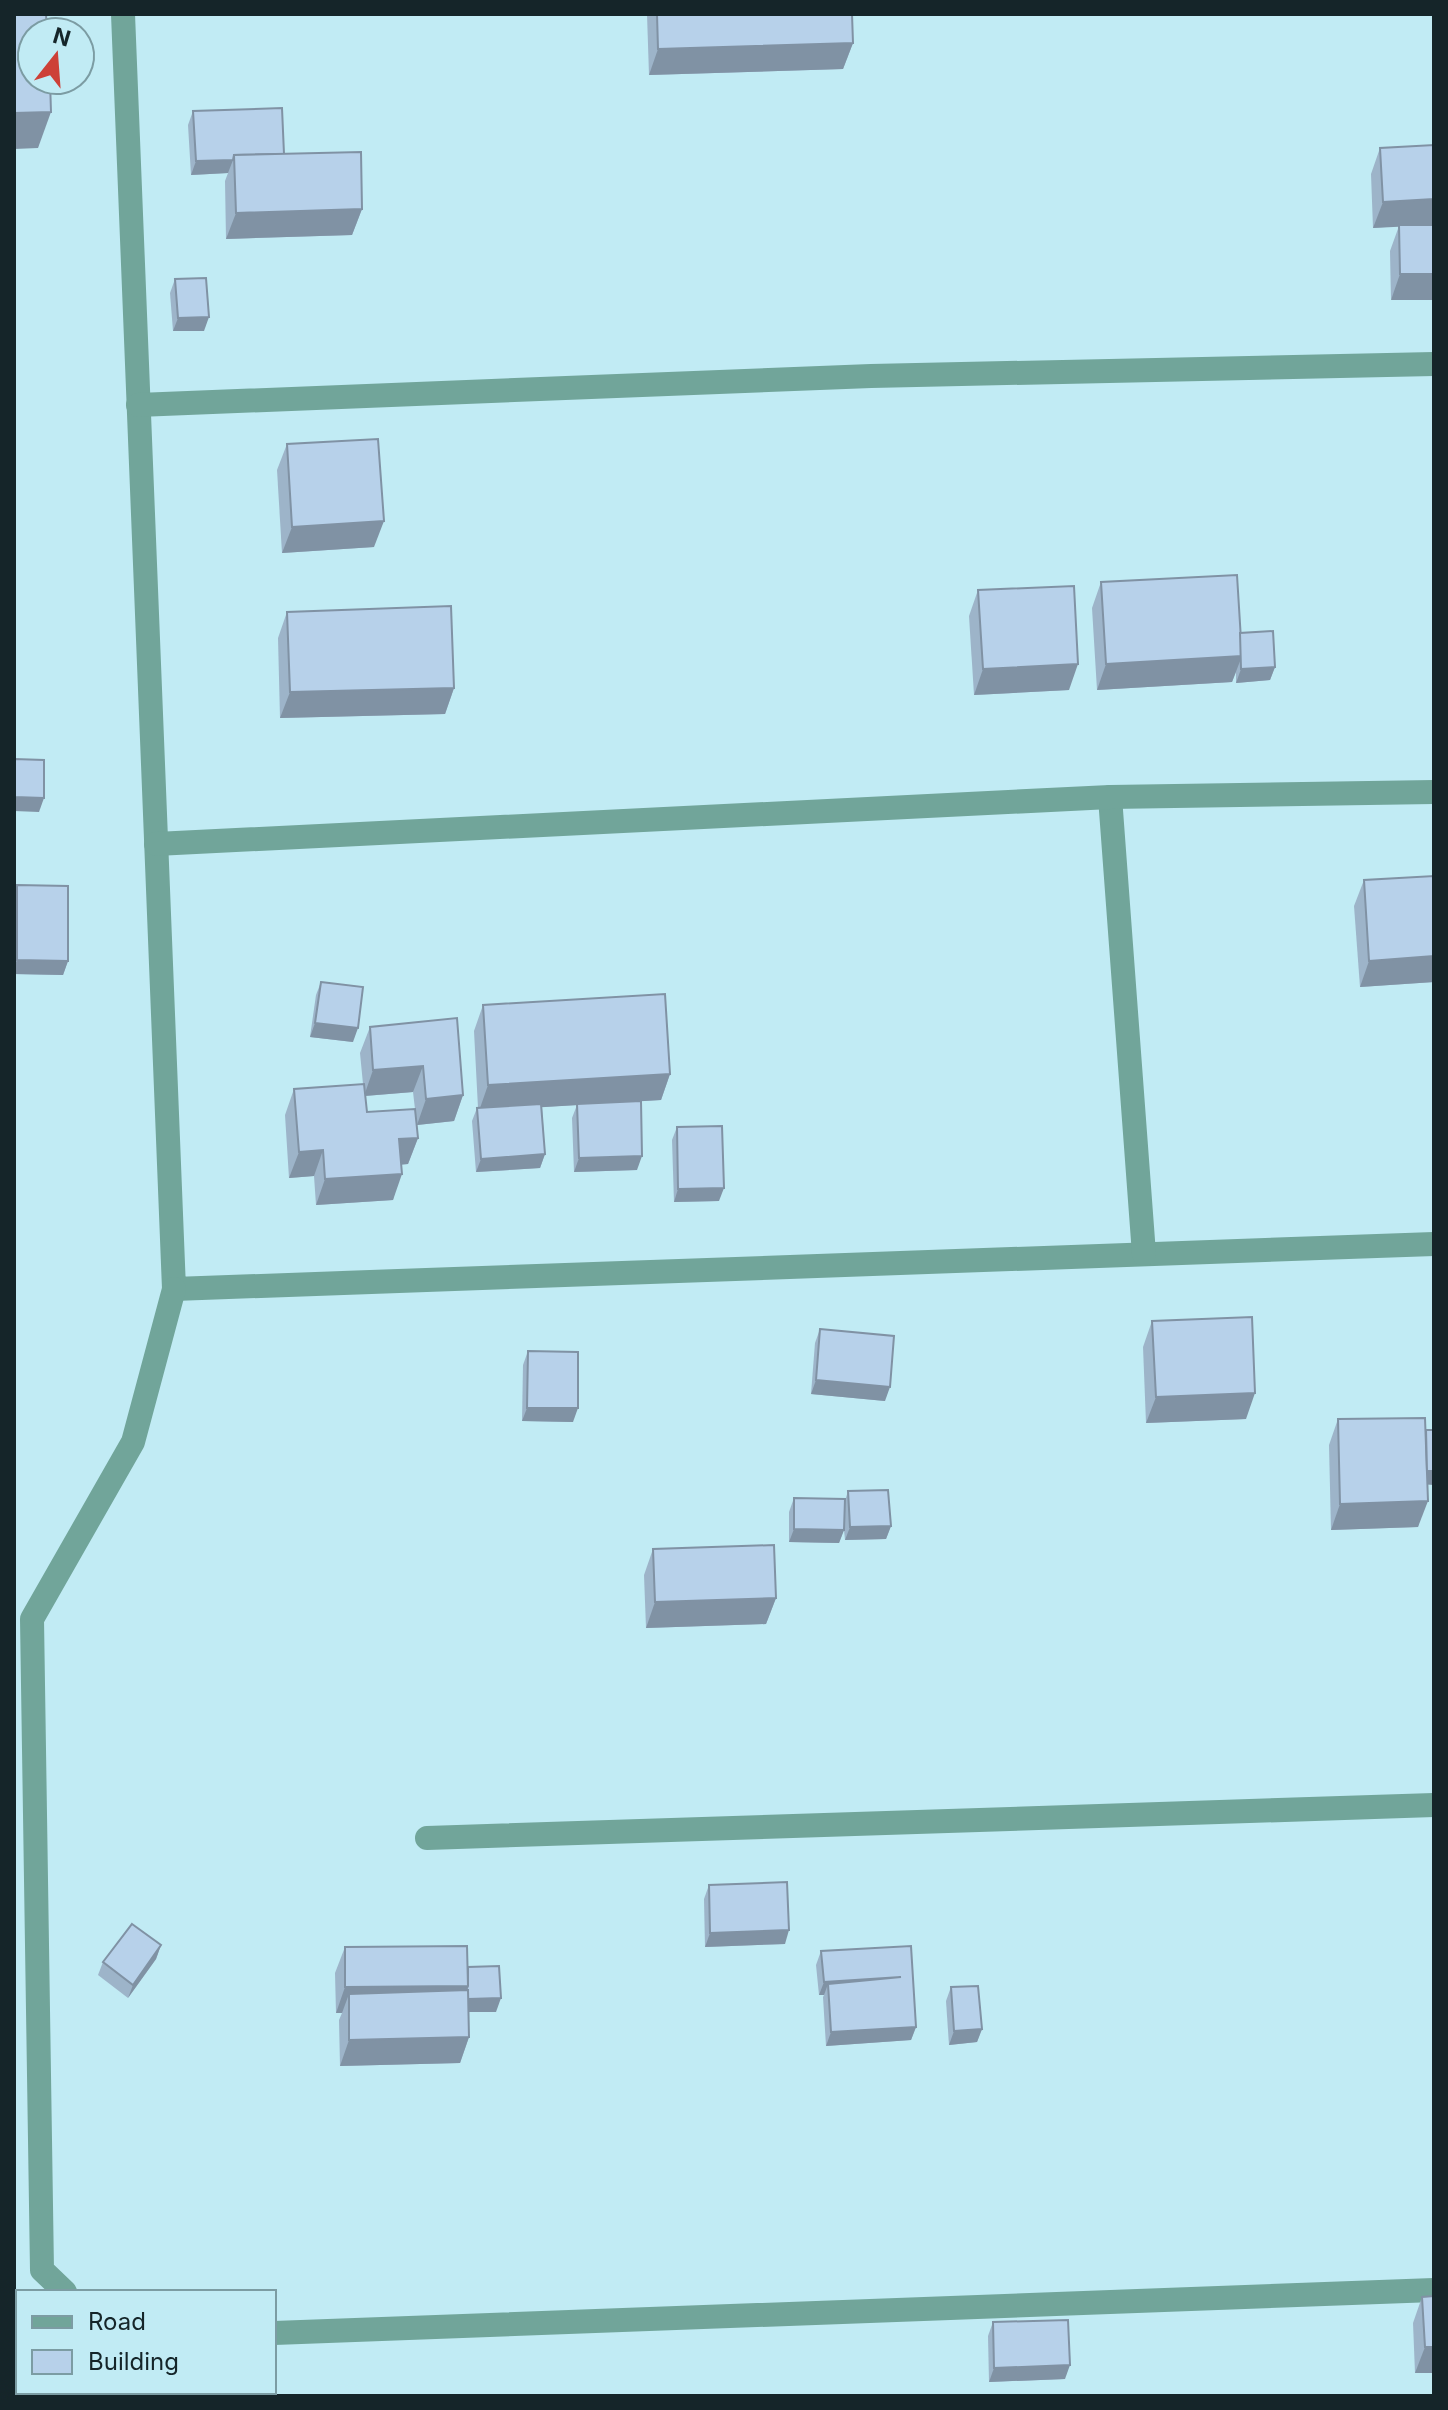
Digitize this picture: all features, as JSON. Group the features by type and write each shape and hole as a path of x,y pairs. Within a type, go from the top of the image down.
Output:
{"street":[{"path":"63,2290 42,2270 32,1619 133,1442 174,1289 123,14"},
{"path":"138,405 871,376 1434,364"},
{"path":"156,844 1110,797 1434,792"},
{"path":"1110,797 1144,1254"},
{"path":"174,1289 1434,1244"},
{"path":"427,1838 1434,1805"},
{"path":"276,2333 1434,2290"}],"building":[{"path":"14,14 46,14 16,16 16,96 50,96 51,112 14,113"},
{"path":"657,14 852,14 853,43 658,49"},
{"path":"282,108 284,154 234,155 233,160 196,161 193,111"},
{"path":"1434,145 1434,199 1383,202 1380,148"},
{"path":"361,152 362,209 236,213 234,155"},
{"path":"1399,225 1434,225 1434,274 1400,274"},
{"path":"206,278 209,317 178,318 175,279"},
{"path":"378,439 384,521 292,527 287,444"},
{"path":"1237,575 1242,656 1106,664 1101,582"},
{"path":"1074,586 1078,664 983,669 978,590"},
{"path":"451,606 454,688 290,692 287,612"},
{"path":"1273,631 1275,667 1241,669 1240,633"},
{"path":"14,759 44,760 44,798 14,797"},
{"path":"1434,876 1434,956 1369,961 1364,880"},
{"path":"17,885 68,886 68,961 17,960"},
{"path":"321,982 363,987 358,1028 315,1023"},
{"path":"665,994 670,1074 488,1085 483,1005"},
{"path":"457,1018 463,1095 426,1099 423,1066 373,1070 370,1027"},
{"path":"364,1084 367,1112 415,1109 418,1138 399,1139 402,1174 325,1179 323,1150 299,1152 294,1089"},
{"path":"641,1101 642,1156 579,1158 577,1104"},
{"path":"541,1104 545,1154 481,1159 477,1108"},
{"path":"722,1126 724,1188 678,1189 677,1127"},
{"path":"1252,1317 1255,1393 1156,1397 1152,1321"},
{"path":"820,1329 894,1336 890,1387 816,1380"},
{"path":"528,1351 578,1352 578,1408 527,1408"},
{"path":"1425,1418 1428,1501 1340,1504 1338,1419"},
{"path":"1426,1430 1434,1430 1434,1471 1427,1471"},
{"path":"888,1490 891,1526 850,1527 848,1491"},
{"path":"794,1498 845,1499 844,1530 794,1529"},
{"path":"774,1545 776,1598 655,1602 653,1549"},
{"path":"787,1882 789,1930 710,1933 709,1885"},
{"path":"132,1924 161,1945 133,1985 103,1962"},
{"path":"467,1946 468,1986 345,1987 345,1947"},
{"path":"911,1946 916,2027 831,2032 828,1984 901,1977 824,1982 821,1951"},
{"path":"499,1966 501,1998 468,1999 468,1967"},
{"path":"978,1986 982,2029 954,2031 951,1987"},
{"path":"468,1990 469,2037 349,2040 349,1994"},
{"path":"1434,2296 1434,2347 1425,2347 1422,2297"},
{"path":"1068,2320 1070,2365 994,2368 993,2322"}]}
